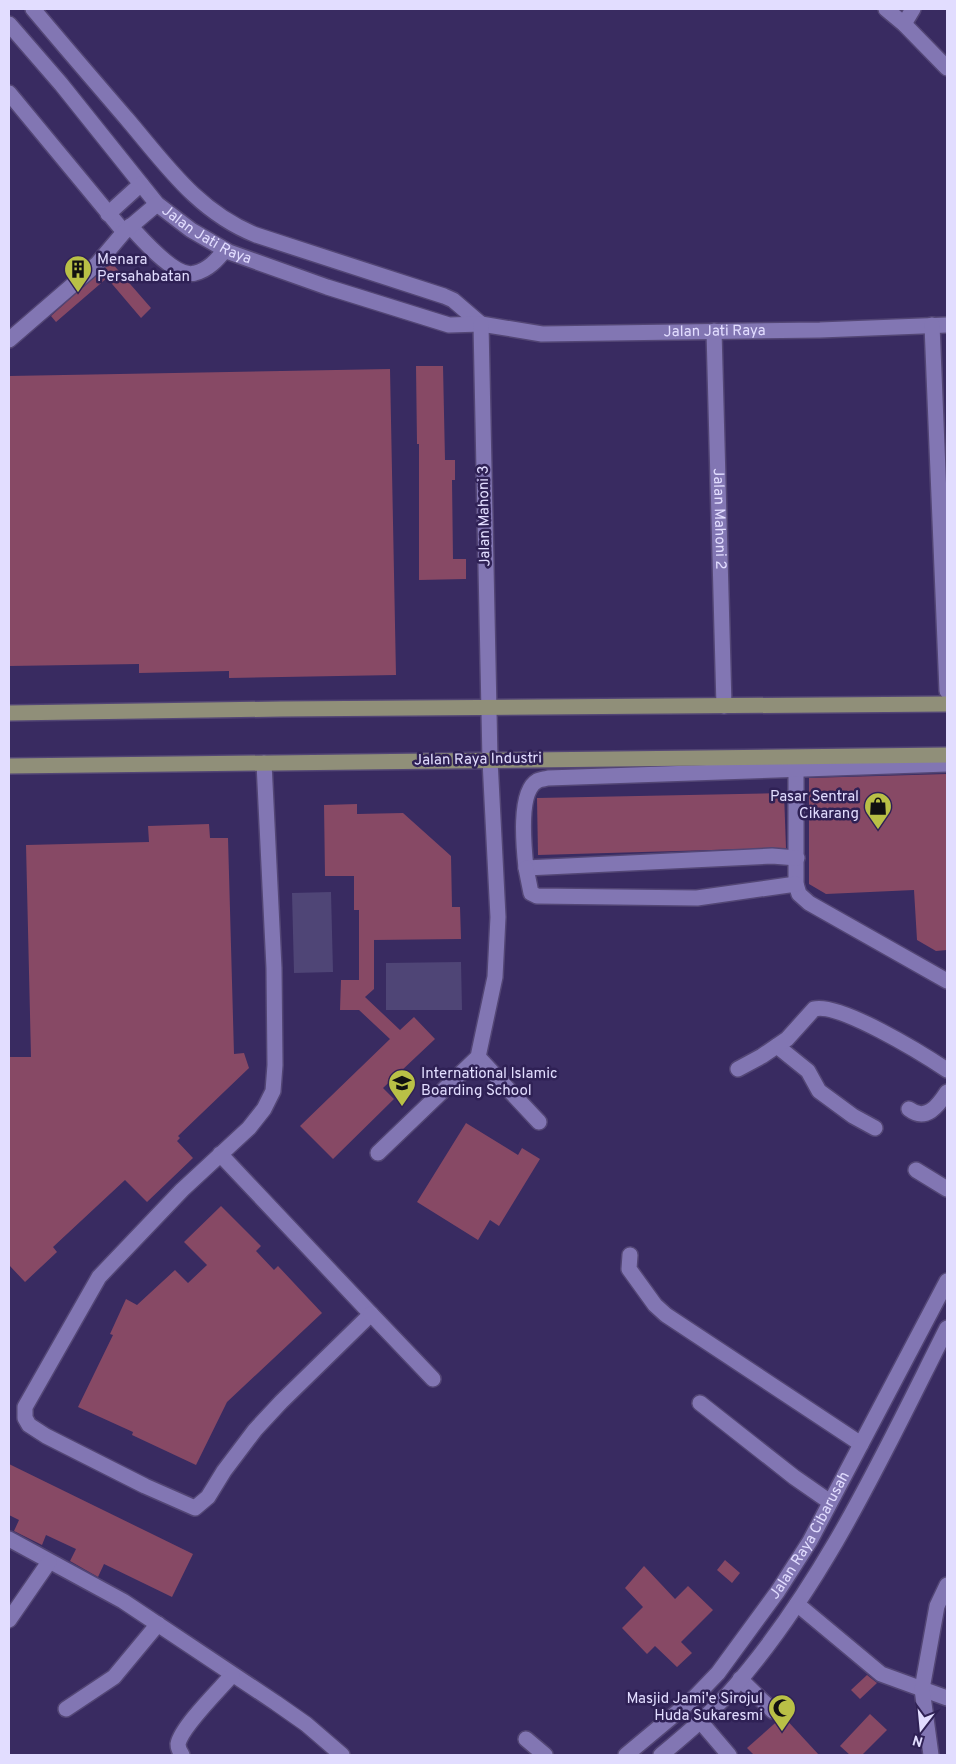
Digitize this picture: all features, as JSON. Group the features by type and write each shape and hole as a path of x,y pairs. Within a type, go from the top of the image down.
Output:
{"main road":[{"path":"9,713 947,704"},
{"name":"Jalan Raya Industri","path":"9,766 490,760 796,763 947,755"}],"street":[{"name":"Jalan Jati Raya","path":"33,9 158,158 199,200 232,226 453,300 481,324"},
{"path":"886,9 904,24 947,68"},
{"path":"904,24 913,9"},
{"name":"Jalan Jati Raya","path":"10,28 158,204 191,230 225,250 288,273 449,325 481,324 542,334 714,330 820,330 947,325"},
{"path":"9,93 108,214 183,273 194,274 212,264 225,250"},
{"path":"108,214 142,184"},
{"path":"9,340 97,264 127,229 158,204"},
{"path":"288,273 293,246"},
{"name":"Jalan Mahoni 3","path":"478,1057 497,957 498,917 490,760 481,324"},
{"path":"932,325 947,691"},
{"name":"Jalan Mahoni 2","path":"714,330 724,706"},
{"path":"264,763 274,968 275,1065 273,1091 260,1116 165,1208 99,1277 25,1407 25,1418 29,1425 46,1436 145,1486 196,1508 208,1497 224,1471 255,1430 371,1314"},
{"path":"796,884 697,898 537,896 531,893 529,888 526,868 524,849 525,801 530,788 537,781 548,778 796,763 947,764"},
{"path":"796,763 796,884 800,894 809,903 947,980"},
{"path":"526,868 772,856 797,858"},
{"path":"738,1069 777,1046 814,1009 830,1008 893,1038 947,1070"},
{"path":"777,1046 808,1071 819,1091 847,1112 875,1128"},
{"path":"378,1153 478,1057 539,1122"},
{"path":"909,1110 916,1114 928,1113 939,1104 947,1092"},
{"path":"220,1154 433,1379"},
{"path":"916,1170 947,1188"},
{"path":"630,1255 629,1269 655,1305 666,1315 861,1444"},
{"name":"Jalan Raya Cibarusah","path":"626,1755 718,1673 800,1558 901,1372 947,1282"},
{"name":"Jalan Raya Cibarusah","path":"661,1755 723,1699 784,1623 820,1570 947,1328"},
{"path":"700,1403 794,1477 830,1502"},
{"path":"9,1538 49,1562 101,1587 158,1624 306,1724 342,1755"},
{"path":"9,1620 49,1562"},
{"path":"931,1755 922,1690 936,1606 947,1585"},
{"path":"797,1604 870,1666 898,1681 947,1698"},
{"path":"764,1610 784,1623"},
{"path":"66,1709 114,1677 158,1624"},
{"path":"182,1755 179,1748 180,1741 196,1715 232,1675"},
{"path":"740,1679 773,1711"},
{"path":"706,1685 723,1699"},
{"path":"700,1721 729,1755"},
{"path":"526,1739 545,1755"}],"shaded area":[{"path":"331,892 333,972 294,973 292,893"},
{"path":"461,962 462,1010 386,1010 386,963"}],"building":[{"name":"Menara Persahabatan","path":"111,262 151,308 141,318 107,278 56,322 51,316"},
{"path":"416,366 443,366 445,460 455,460 455,480 452,480 453,559 466,559 466,579 419,580 419,444 417,444"},
{"path":"390,369 396,675 229,678 229,671 139,673 139,664 9,666 9,376"},
{"name":"Pasar Sentral Cikarang","path":"947,774 947,950 936,951 917,940 914,890 826,894 809,884 809,778"},
{"path":"784,793 786,848 538,855 537,798"},
{"path":"357,804 357,814 403,813 451,856 452,907 460,907 461,939 374,940 374,989 365,997 400,1030 414,1017 435,1039 383,1088 394,1099 333,1159 300,1126 390,1039 359,1010 340,1010 341,980 359,980 359,910 354,910 354,876 325,876 324,805"},
{"path":"209,824 210,838 228,838 234,1054 244,1053 249,1068 178,1136 180,1138 177,1141 193,1158 147,1202 125,1180 53,1247 57,1252 25,1282 9,1265 9,1057 31,1057 26,845 149,842 148,826"},
{"path":"466,1123 518,1155 522,1148 540,1159 499,1226 490,1220 478,1240 417,1202"},
{"path":"221,1206 261,1246 256,1251 274,1270 278,1266 322,1313 227,1402 196,1465 132,1435 133,1432 78,1407 113,1335 110,1334 126,1299 137,1305 175,1270 188,1283 207,1265 184,1242"},
{"path":"9,1464 193,1554 172,1597 104,1564 98,1577 70,1561 76,1549 46,1535 42,1545 14,1531 19,1520 9,1515"},
{"path":"725,1560 740,1573 732,1583 717,1570"},
{"path":"644,1566 675,1599 688,1586 713,1610 681,1642 692,1653 677,1667 655,1646 647,1654 622,1628 643,1607 625,1588"},
{"path":"867,1675 877,1683 860,1699 851,1690"},
{"path":"870,1714 887,1730 862,1755 850,1755 840,1746"},
{"name":"Masjid Jami'e Sirojul Huda Sukaresmi","path":"783,1716 819,1755 754,1755 747,1748"}],"place":[{"name":"Menara Persahabatan","path":"78,293"},
{"name":"Pasar Sentral Cikarang","path":"878,830"},
{"name":"International Islamic Boarding School","path":"402,1107"},
{"name":"Masjid Jami'e Sirojul Huda Sukaresmi","path":"782,1732"}]}
